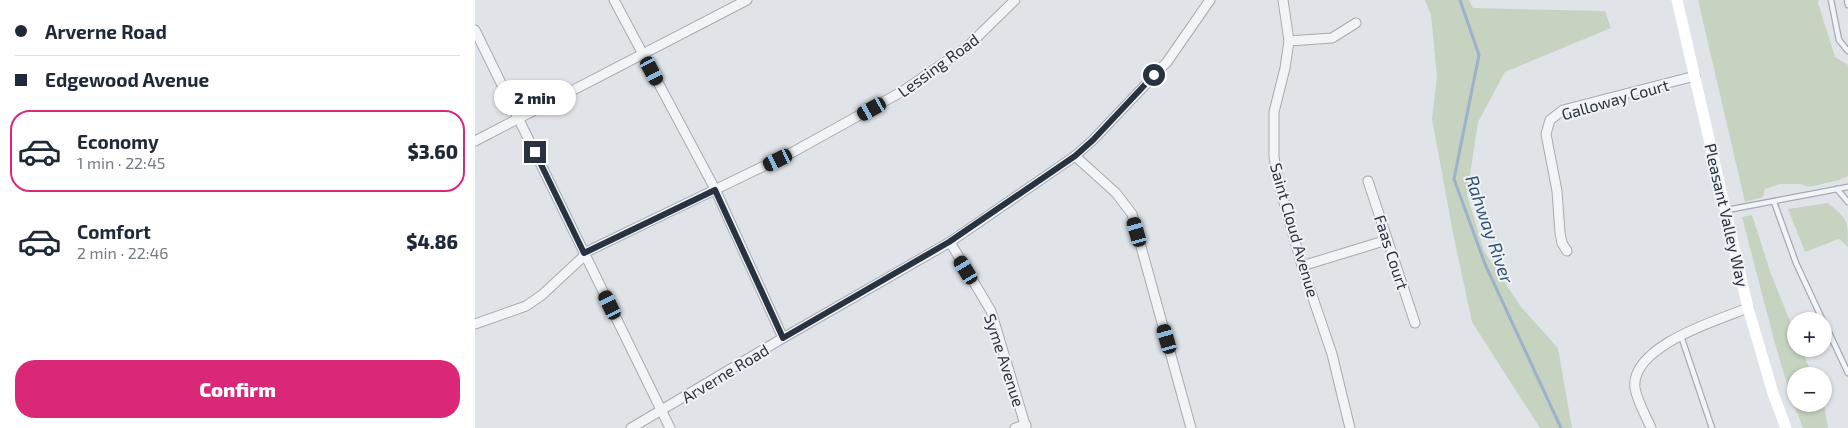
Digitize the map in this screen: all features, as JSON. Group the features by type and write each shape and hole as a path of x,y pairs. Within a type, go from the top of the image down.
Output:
{"main road":[{"name":"Pleasant Valley Way","path":"1677,0 1748,308 1773,393 1786,428"}],"street":[{"path":"614,0 715,190 783,338"},
{"path":"475,141 747,0"},
{"name":"Lessing Road","path":"475,324 526,306 542,295 585,254 793,152 903,92 967,47 1015,0"},
{"name":"Arverne Road","path":"631,428 949,242 1075,156 1093,140 1167,62 1210,0"},
{"name":"Saint Cloud Avenue","path":"1283,0 1289,41 1285,68 1274,112 1274,157 1279,184 1302,266 1332,354 1350,428"},
{"path":"1289,41 1332,38 1356,24"},
{"path":"475,30 670,428"},
{"name":"Galloway Court","path":"1567,251 1562,243 1560,233 1557,191 1547,142 1546,134 1550,120 1563,110 1695,76"},
{"path":"1075,156 1116,193 1132,214 1191,428"},
{"name":"Faas Court","path":"1369,181 1415,323"},
{"path":"1302,266 1387,240"},
{"name":"Syme Avenue","path":"949,242 991,311 1026,427"},
{"path":"1651,428 1635,389 1636,376 1648,357 1668,342 1748,308"},
{"path":"1015,428 1026,427"}],"lane":[{"path":"1831,0 1839,40 1848,51"},
{"path":"1847,0 1848,5"},
{"path":"1726,210 1848,187"},
{"path":"1837,189 1848,202"},
{"path":"1774,202 1796,263 1818,312"},
{"path":"1681,336 1712,428"},
{"path":"1832,340 1848,373"}],"green space":[{"path":"1425,0 1469,0 1473,8 1605,11 1611,28 1505,72 1478,122 1467,195 1484,251 1521,307 1558,348 1572,428 1540,428 1472,322 1432,119 1437,77 1431,15"},
{"path":"1698,0 1819,0 1818,3 1835,57 1848,65 1848,176 1809,187 1800,184 1781,184 1765,189 1763,197 1745,202"},
{"path":"1828,203 1840,213 1847,225 1848,247 1839,239 1805,252 1788,209"},
{"path":"1752,215 1771,274 1787,314 1787,357 1805,357 1809,367 1787,367 1787,384 1774,340 1742,217"},
{"path":"1797,412 1825,412 1828,428 1803,428"}],"waterway":[{"name":"Rahway River","path":"1460,0 1479,55 1454,179 1485,264 1561,428"}],"route":[{"path":"535,152 584,253 715,190 783,338 949,242 1075,156 1093,140 1154,75"}]}
